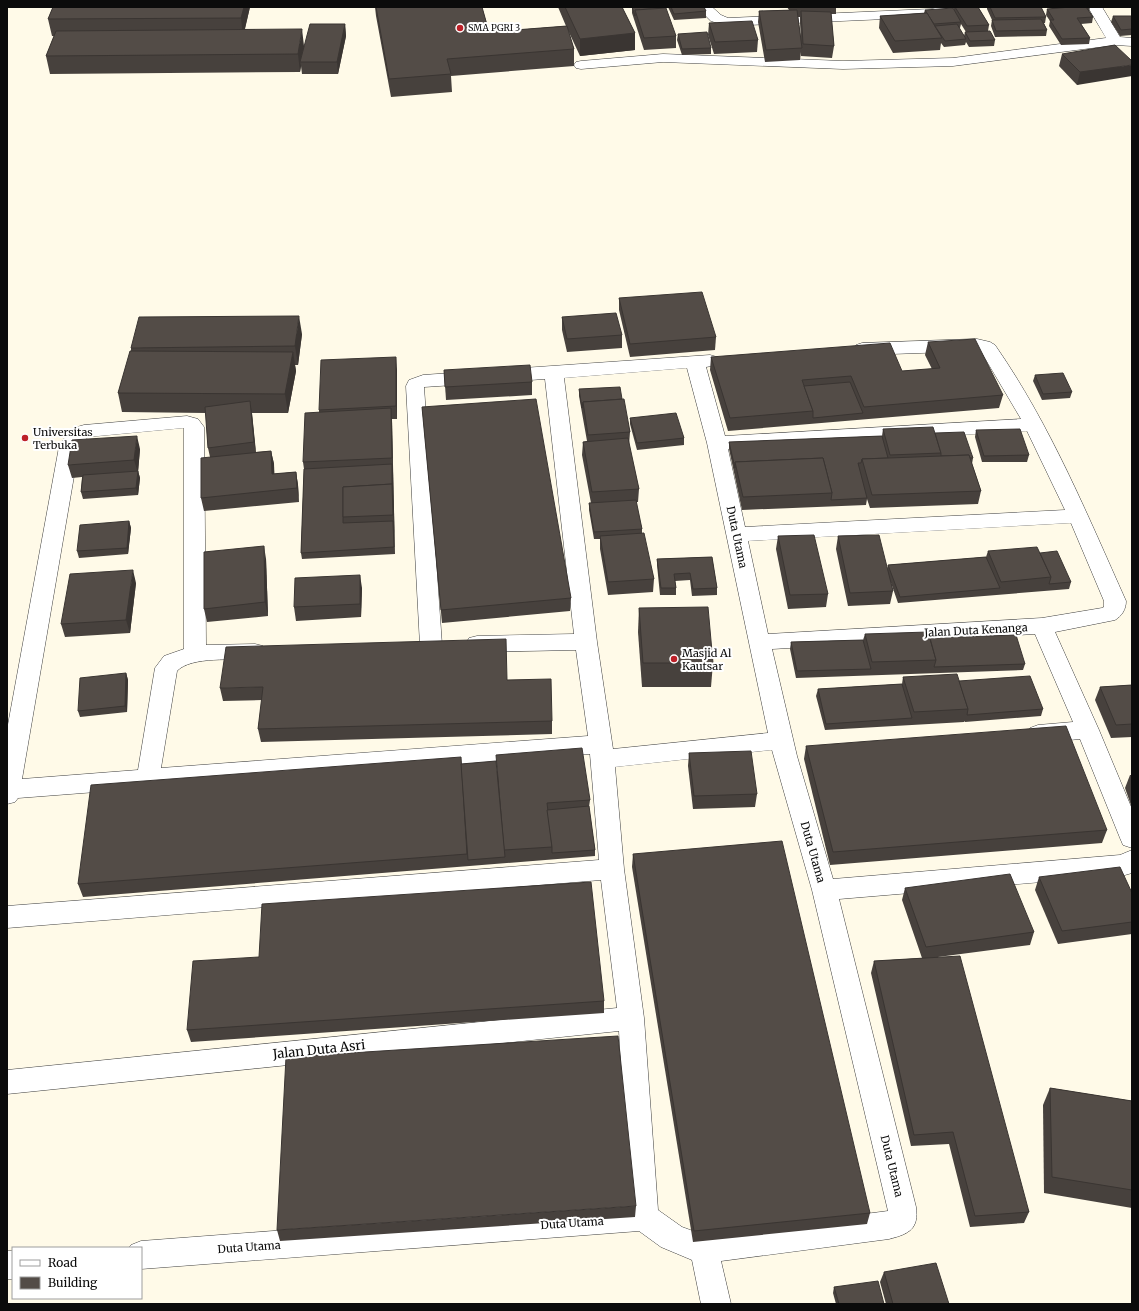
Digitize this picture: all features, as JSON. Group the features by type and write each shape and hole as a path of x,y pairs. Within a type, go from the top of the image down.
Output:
{"street":[{"path":"704,7 716,18 727,22 931,13 960,7"},
{"path":"1096,7 1114,41"},
{"path":"581,65 664,58 843,66 953,62 1114,41 1132,42"},
{"path":"736,535 1078,516 1034,424 992,353 984,346 841,350"},
{"path":"431,645 416,384 423,381 554,374 725,359"},
{"name":"Duta Utama","path":"142,1255 644,1217 662,1233 684,1244 704,1249 889,1225 897,1223 903,1218 902,1207 824,890 792,750 759,642 717,443 695,362"},
{"path":"554,374 586,642 602,751 612,869 631,1018 644,1217"},
{"path":"195,654 194,427 187,422 84,431 78,434 73,438 69,447 8,792 148,778 602,751 792,750"},
{"path":"717,443 1034,424"},
{"name":"Jalan Duta Kenanga","path":"759,642 1042,626 1107,615 1112,612 1116,606 1115,601 1078,516"},
{"path":"1042,626 1088,730 1132,838"},
{"path":"408,646 586,642"},
{"path":"148,778 166,668 172,661 195,654 274,651"},
{"path":"1017,736 1088,730"},
{"path":"824,890 1125,865 1132,860"},
{"path":"7,917 612,869"},
{"name":"Jalan Duta Asri","path":"7,1082 631,1018"},
{"path":"704,1249 716,1304"}],"building":[{"path":"53,7 244,7 241,18 48,19"},
{"path":"376,7 482,7 489,32 567,26 574,49 447,59 451,74 389,79"},
{"path":"565,7 622,7 635,33 580,39"},
{"path":"632,7 664,8 635,10 635,16"},
{"path":"671,7 704,7 706,11 674,14"},
{"path":"955,7 978,7 989,25 967,26"},
{"path":"990,7 1041,7 1046,17 995,18"},
{"path":"1086,7 1093,17 1077,18 1090,38 1062,39 1050,20 1054,20 1047,9"},
{"path":"666,8 676,36 644,38 635,10"},
{"path":"953,8 961,22 934,24 925,10"},
{"path":"797,10 802,48 766,50 759,11"},
{"path":"801,11 831,12 834,46 803,44"},
{"path":"927,13 942,38 895,41 880,16"},
{"path":"1113,16 1132,16 1132,29 1121,30"},
{"path":"1041,19 1047,30 996,31 992,20"},
{"path":"752,21 758,40 715,42 709,23"},
{"path":"310,24 345,24 337,62 300,62"},
{"path":"957,24 966,39 945,41 935,26"},
{"path":"302,29 298,54 46,56 56,31"},
{"path":"990,31 995,40 970,41 965,32"},
{"path":"707,32 711,48 682,49 678,34"},
{"path":"1115,45 1132,61 1132,65 1080,72 1062,54"},
{"path":"702,292 716,337 630,344 619,298"},
{"path":"616,313 622,335 567,339 562,317"},
{"path":"299,316 295,346 131,348 139,317"},
{"path":"975,339 1003,395 864,407 851,376 802,380 813,411 730,418 711,357 890,343 902,371 940,368 928,342"},
{"path":"130,351 293,352 285,394 118,393"},
{"path":"396,357 396,406 319,410 321,360"},
{"path":"530,365 532,382 445,387 444,370"},
{"path":"1063,373 1072,392 1043,394 1035,375"},
{"path":"850,382 863,413 813,418 813,411 804,386"},
{"path":"620,387 622,399 583,402 582,408 579,389"},
{"path":"536,399 571,598 441,610 422,407"},
{"path":"624,399 630,432 588,435 583,402"},
{"path":"250,401 254,442 208,448 205,407"},
{"path":"391,408 392,458 303,462 305,413"},
{"path":"676,413 684,438 637,443 630,418"},
{"path":"933,427 941,453 890,455 883,429"},
{"path":"1020,429 1029,455 984,456 976,430"},
{"path":"964,432 973,458 970,458 969,455 941,456 935,433"},
{"path":"137,436 134,460 68,465 72,440"},
{"path":"882,436 888,458 862,459 861,463 858,463 867,498 831,500 832,493 823,458 735,462 735,468 729,442"},
{"path":"628,438 639,489 592,492 583,442"},
{"path":"271,451 272,474 296,472 297,488 201,498 201,458"},
{"path":"969,455 981,491 872,495 862,459"},
{"path":"823,458 832,493 743,497 735,462"},
{"path":"392,464 392,484 343,487 343,523 393,521 394,547 301,553 304,469"},
{"path":"138,471 136,488 81,492 83,475"},
{"path":"392,484 393,515 343,517 343,487"},
{"path":"636,500 642,529 594,532 589,503"},
{"path":"129,521 127,548 77,551 80,525"},
{"path":"644,533 654,579 608,582 600,536"},
{"path":"814,535 828,594 790,595 778,536"},
{"path":"879,535 893,591 850,593 838,536"},
{"path":"264,546 265,602 204,609 204,552"},
{"path":"1037,547 1051,577 1001,582 988,551"},
{"path":"1057,551 1071,582 1049,584 1051,577 1040,553"},
{"path":"712,557 717,588 693,589 690,573 674,574 676,588 661,588 657,559"},
{"path":"986,557 1000,588 900,597 888,565"},
{"path":"133,570 126,620 61,624 70,574"},
{"path":"360,575 360,604 294,607 295,578"},
{"path":"708,607 713,663 643,663 639,608"},
{"path":"928,632 936,660 872,662 865,634"},
{"path":"1016,635 1025,664 934,667 936,660 930,638"},
{"path":"506,639 507,680 551,679 552,721 258,729 263,687 220,688 226,647"},
{"path":"863,640 871,669 797,671 791,642"},
{"path":"126,673 125,706 78,711 80,678"},
{"path":"957,674 968,709 914,712 903,677"},
{"path":"1030,676 1043,709 967,715 968,709 959,681"},
{"path":"902,684 912,718 826,724 818,689"},
{"path":"1132,685 1132,724 1116,725 1100,687"},
{"path":"1066,726 1107,830 833,852 806,746"},
{"path":"582,748 590,800 547,803 552,847 504,850 496,755"},
{"path":"751,751 757,794 694,796 689,753"},
{"path":"461,757 467,854 78,884 91,785"},
{"path":"496,761 505,857 468,860 461,764"},
{"path":"589,806 595,850 552,853 547,810"},
{"path":"782,841 870,1213 694,1231 633,854"},
{"path":"1120,867 1132,893 1132,922 1062,931 1039,877"},
{"path":"1010,874 1034,932 926,947 905,888"},
{"path":"591,882 604,1001 187,1030 193,961 259,957 262,904"},
{"path":"960,956 1029,1212 975,1216 953,1132 914,1135 874,961"},
{"path":"618,1036 636,1206 277,1230 286,1057"},
{"path":"1050,1088 1132,1101 1132,1190 1052,1177"},
{"path":"936,1263 949,1304 893,1304 884,1272"},
{"path":"878,1281 884,1304 839,1304 834,1287"}],"place":[{"name":"SMA PGRI 3","path":"460,28"},
{"name":"Universitas Terbuka","path":"25,438"},
{"name":"Masjid Al Kautsar","path":"674,659"}]}
